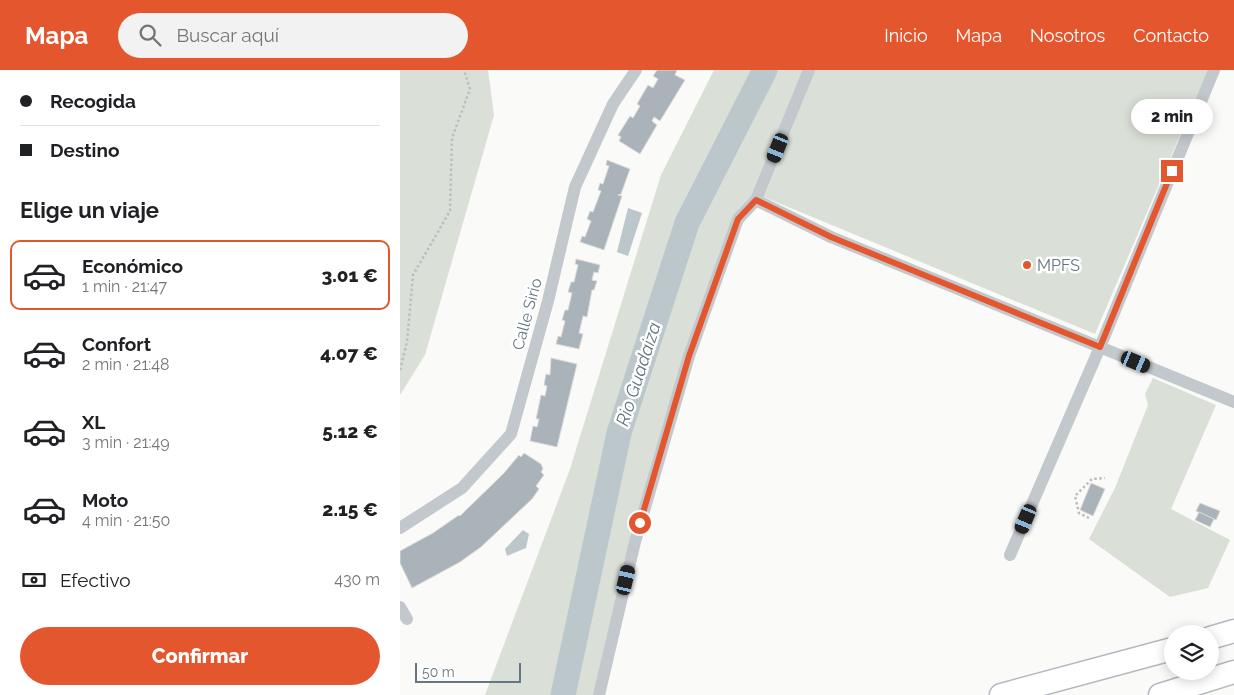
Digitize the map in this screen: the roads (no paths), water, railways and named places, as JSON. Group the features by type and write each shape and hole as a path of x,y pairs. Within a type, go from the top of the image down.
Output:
{"highway":[{"path":"1219,635 1234,631"},
{"path":"1001,695 1164,651"},
{"path":"1160,695 1234,672"}],"street":[{"name":"Calle Sirio","path":"400,528 462,488 511,434 548,301 574,187 613,104 636,70"},
{"path":"599,695 635,542 689,356 738,219 756,200 809,70"},
{"path":"1010,555 1100,347 1214,70"},
{"path":"756,200 831,237 1234,402"},
{"path":"400,607 407,620"}],"waterway":[{"name":"Rio Guadaiza","path":"563,695 619,433 687,223 765,70"}],"place":[{"name":"MPFS","path":"1027,265"}]}
